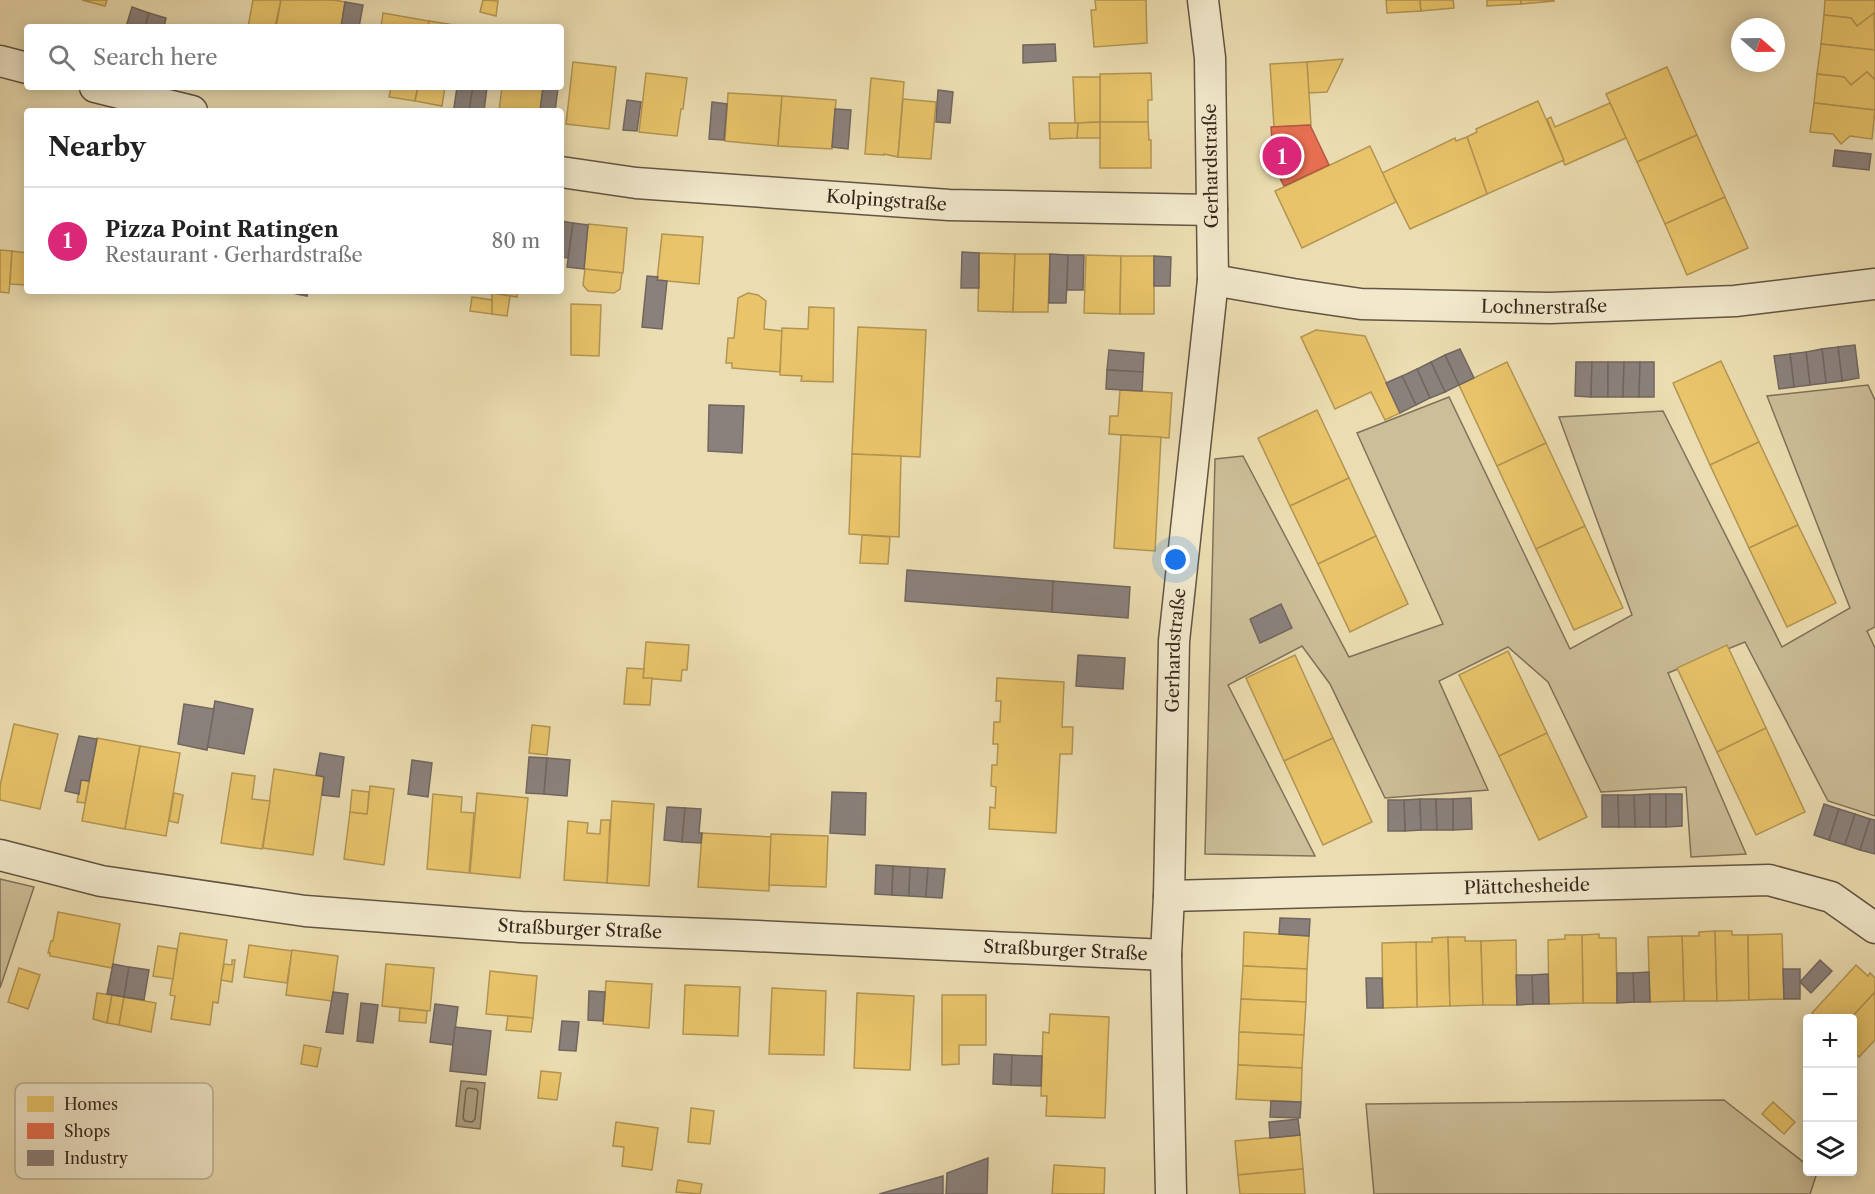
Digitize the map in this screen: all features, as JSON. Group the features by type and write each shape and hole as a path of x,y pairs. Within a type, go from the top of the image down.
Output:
{"street":[{"name":"Gerhardstraße","path":"1171,1194 1166,955 1174,641 1214,280 1210,58 1203,0"},
{"path":"0,61 24,67"},
{"path":"107,90 180,108"},
{"name":"Kolpingstraße","path":"564,172 636,183 950,205 1212,210"},
{"name":"Lochnerstraße","path":"1214,280 1361,304 1550,308 1735,302 1875,284"},
{"name":"Straßburger Straße","path":"0,855 102,881 305,911 521,927 1166,955"},
{"name":"Plättchesheide","path":"1169,896 1769,880 1831,897 1875,928"}],"shaded area":[{"path":"1868,385 1875,400 1875,627 1867,631 1875,648 1875,816 1828,801 1745,642 1668,673 1746,854 1691,857 1686,787 1601,792 1548,682 1508,647 1439,681 1488,790 1385,798 1330,684 1302,646 1228,685 1315,856 1205,854 1215,459 1243,456 1349,657 1443,624 1357,433 1449,397 1570,649 1632,615 1559,417 1663,411 1782,647 1850,608 1767,396"},
{"path":"0,879 34,887 0,988"},
{"path":"1724,1100 1803,1162 1803,1176 1816,1176 1810,1194 1374,1194 1366,1104"}],"water":[{"path":"461,1081 485,1083 480,1129 456,1126"}],"building: Homes":[{"path":"82,0 107,0 105,6"},
{"path":"253,0 281,0 276,24 249,24"},
{"path":"281,0 345,2 341,24 277,24"},
{"path":"483,0 498,1 496,16 480,12"},
{"path":"1095,0 1146,0 1147,43 1094,47 1091,10 1096,10"},
{"path":"1386,0 1420,0 1421,11 1387,13"},
{"path":"1420,0 1453,0 1454,8 1421,11"},
{"path":"1487,0 1521,0 1521,4 1487,6"},
{"path":"1521,0 1554,0 1554,1 1521,4"},
{"path":"1825,0 1875,0 1875,13 1857,26 1851,18 1824,15"},
{"path":"383,13 429,21 428,24 381,24"},
{"path":"1874,13 1875,50 1821,44 1824,15 1851,18 1857,26"},
{"path":"429,21 448,24 428,24"},
{"path":"1821,44 1875,50 1875,80 1867,72 1851,85 1844,77 1817,74"},
{"path":"1343,59 1327,92 1308,93 1307,62"},
{"path":"573,62 616,67 609,129 566,124"},
{"path":"1307,62 1311,125 1274,127 1270,64"},
{"path":"1667,67 1697,135 1637,162 1606,94"},
{"path":"1867,72 1875,80 1875,110 1814,103 1817,74 1844,77 1851,85"},
{"path":"646,73 687,78 677,136 639,132"},
{"path":"1151,73 1152,100 1148,100 1148,122 1100,122 1100,74"},
{"path":"1073,77 1100,77 1100,122 1075,123"},
{"path":"871,78 904,82 898,157 865,154"},
{"path":"390,90 417,90 415,101 389,97"},
{"path":"417,90 445,90 442,106 415,101"},
{"path":"502,90 543,90 540,108 499,108"},
{"path":"728,93 782,96 778,146 725,141"},
{"path":"782,96 836,100 832,149 778,146"},
{"path":"903,99 936,102 931,159 898,157"},
{"path":"1538,101 1564,160 1487,194 1467,137 1477,132 1476,129"},
{"path":"1610,103 1626,138 1565,165 1547,119 1551,117 1555,127"},
{"path":"1814,103 1875,110 1872,139 1850,136 1841,144 1833,134 1810,132"},
{"path":"1100,122 1148,122 1149,140 1151,140 1151,168 1100,168"},
{"path":"1100,122 1100,138 1077,138 1078,123"},
{"path":"1049,123 1078,123 1077,138 1050,139"},
{"path":"1697,135 1725,197 1665,224 1637,162"},
{"path":"1467,137 1487,194 1410,229 1382,173 1455,138 1456,141"},
{"path":"1370,146 1396,202 1302,248 1275,191"},
{"path":"1725,197 1748,248 1687,275 1665,224"},
{"path":"588,224 627,228 623,273 584,269"},
{"path":"662,234 703,237 699,284 657,280"},
{"path":"0,250 12,251 9,293 0,292"},
{"path":"12,251 24,253 24,285 10,284"},
{"path":"979,253 1015,254 1013,312 978,311"},
{"path":"1015,254 1050,254 1048,312 1013,312"},
{"path":"1086,255 1121,256 1120,314 1084,313"},
{"path":"1121,256 1154,256 1154,314 1120,314"},
{"path":"585,269 622,273 620,289 614,293 588,291 583,285"},
{"path":"748,293 758,295 766,301 764,329 782,331 780,372 732,368 732,363 726,363 728,338 734,338 738,298"},
{"path":"492,294 510,296 507,316 492,314"},
{"path":"498,294 517,294 517,297"},
{"path":"472,297 492,300 492,314 470,311"},
{"path":"571,304 601,305 599,356 571,355"},
{"path":"809,307 834,308 833,382 801,381 802,376 780,375 782,328 808,329"},
{"path":"858,327 926,330 920,457 852,454"},
{"path":"1316,330 1365,336 1400,413 1385,420 1371,392 1335,409 1301,337"},
{"path":"1721,361 1759,442 1710,465 1673,383"},
{"path":"1507,362 1546,443 1497,466 1459,385"},
{"path":"1120,390 1172,393 1169,438 1109,434 1110,416 1118,416"},
{"path":"1317,410 1349,478 1290,506 1258,438"},
{"path":"1121,435 1161,437 1155,551 1114,548"},
{"path":"1759,442 1798,525 1749,548 1710,465"},
{"path":"1546,443 1585,526 1536,549 1497,466"},
{"path":"852,454 901,456 899,537 849,534"},
{"path":"1349,478 1376,536 1318,564 1290,506"},
{"path":"1798,525 1836,603 1787,627 1749,548"},
{"path":"1585,526 1623,608 1574,630 1536,549"},
{"path":"862,535 890,537 888,564 860,563"},
{"path":"1376,536 1408,604 1350,632 1318,564"},
{"path":"646,642 689,645 687,670 682,670 681,681 643,678"},
{"path":"1727,645 1766,728 1717,752 1677,668"},
{"path":"1508,651 1547,733 1499,756 1459,675"},
{"path":"1295,655 1333,738 1284,761 1246,678"},
{"path":"627,668 644,669 643,678 652,678 650,705 624,704"},
{"path":"997,678 1064,682 1062,727 1073,727 1072,754 1060,754 1056,833 989,829 990,807 995,808 996,787 991,786 992,765 997,765 998,744 993,744 994,722 1000,722 1001,701 996,701"},
{"path":"14,724 58,734 40,809 0,800 0,786"},
{"path":"532,725 550,727 547,755 529,753"},
{"path":"1766,728 1805,812 1756,835 1717,752"},
{"path":"1547,733 1587,817 1539,840 1499,756"},
{"path":"97,738 140,746 125,829 82,821"},
{"path":"1333,738 1372,822 1323,845 1284,761"},
{"path":"140,746 180,753 166,836 125,829"},
{"path":"274,769 324,777 313,855 263,848"},
{"path":"232,773 255,776 252,799 270,801 262,849 221,843"},
{"path":"81,780 89,781 85,803 77,802"},
{"path":"370,786 394,789 384,865 344,859 350,812 367,814"},
{"path":"352,790 369,792 367,814 350,812"},
{"path":"174,793 183,795 178,823 169,821"},
{"path":"477,793 528,798 520,878 470,873"},
{"path":"433,794 462,797 461,812 474,813 469,873 427,869"},
{"path":"612,801 654,804 649,886 607,883"},
{"path":"601,820 610,820 607,883 564,880 568,821 588,823 587,833 600,834"},
{"path":"702,833 771,837 769,891 698,887"},
{"path":"771,834 828,836 826,887 769,885"},
{"path":"58,912 120,924 112,968 50,956 48,953 51,941 53,941"},
{"path":"1715,931 1717,1001 1684,1001 1682,936 1699,936 1699,932"},
{"path":"1715,931 1732,931 1732,935 1748,935 1749,1000 1717,1001"},
{"path":"1244,932 1309,936 1307,969 1243,966"},
{"path":"180,933 227,940 218,1003 213,1002 210,1025 171,1019 175,996 170,995"},
{"path":"1599,934 1599,938 1616,938 1617,1003 1583,1003 1582,935"},
{"path":"1782,934 1784,999 1749,1000 1748,935"},
{"path":"1565,935 1582,935 1583,1003 1549,1004 1548,940 1565,939"},
{"path":"1682,936 1684,1001 1650,1002 1648,937"},
{"path":"1448,937 1450,1006 1417,1007 1416,942 1432,942 1432,938"},
{"path":"1448,937 1465,937 1465,941 1481,941 1483,1005 1450,1006"},
{"path":"1516,940 1517,1005 1483,1005 1481,941"},
{"path":"1416,942 1417,1007 1383,1008 1382,943"},
{"path":"249,945 292,951 287,983 244,977"},
{"path":"158,946 177,949 173,979 153,976"},
{"path":"292,950 338,956 332,1001 286,995"},
{"path":"232,960 235,960 232,982 221,980 224,964 232,965"},
{"path":"386,964 434,968 430,1011 382,1006"},
{"path":"1856,965 1868,976 1870,973 1875,978 1875,992 1855,1014 1812,1013"},
{"path":"1243,966 1307,969 1306,1002 1241,999"},
{"path":"19,968 40,975 28,1009 8,1002"},
{"path":"490,971 537,976 533,1018 486,1014"},
{"path":"606,981 652,984 649,1028 603,1024"},
{"path":"685,985 740,987 738,1036 683,1034"},
{"path":"772,988 826,991 824,1055 769,1054"},
{"path":"1875,992 1875,1040 1859,1057 1857,1055 1857,1014 1855,1014"},
{"path":"97,993 112,995 107,1023 93,1019"},
{"path":"857,993 914,996 910,1070 854,1068"},
{"path":"112,995 124,997 119,1025 107,1023"},
{"path":"942,995 986,995 986,1045 959,1045 959,1064 942,1065"},
{"path":"124,997 156,1003 151,1032 119,1025"},
{"path":"1241,999 1306,1002 1304,1035 1239,1032"},
{"path":"400,1008 427,1011 426,1023 399,1021"},
{"path":"1050,1014 1109,1017 1105,1118 1046,1116 1047,1096 1041,1096 1043,1032 1049,1033"},
{"path":"508,1016 533,1018 531,1032 506,1030"},
{"path":"1239,1032 1304,1035 1302,1068 1238,1065"},
{"path":"304,1045 321,1048 317,1067 301,1064"},
{"path":"1238,1065 1302,1068 1301,1102 1236,1099"},
{"path":"541,1071 561,1073 557,1100 538,1098"},
{"path":"1773,1102 1795,1122 1784,1134 1762,1114"},
{"path":"691,1108 714,1111 710,1144 688,1142"},
{"path":"616,1122 658,1128 652,1170 622,1166 624,1147 613,1146"},
{"path":"1300,1135 1303,1169 1238,1175 1235,1141"},
{"path":"1054,1165 1105,1168 1104,1194 1052,1194"},
{"path":"1303,1169 1305,1194 1240,1194 1238,1175"},
{"path":"678,1180 702,1184 700,1194 676,1192"}],"building: Shops":[{"path":"1310,125 1329,165 1284,186 1274,166 1271,127"}],"building: Industry":[{"path":"345,2 363,5 360,24 341,24"},
{"path":"132,7 149,13 146,24 127,24"},
{"path":"149,13 166,18 165,24 146,24"},
{"path":"1055,44 1056,61 1023,63 1023,45"},
{"path":"457,90 472,90 470,108 454,108"},
{"path":"472,90 487,90 484,108 470,108"},
{"path":"543,90 558,90 555,108 540,108"},
{"path":"938,90 953,92 950,123 936,122"},
{"path":"627,100 641,102 637,131 623,130"},
{"path":"712,102 727,104 724,140 709,139"},
{"path":"835,109 851,110 848,149 832,147"},
{"path":"1835,150 1871,154 1869,170 1833,166"},
{"path":"564,222 573,223 568,258 564,257"},
{"path":"573,223 588,225 584,269 567,267"},
{"path":"962,252 979,253 979,288 961,288"},
{"path":"1050,254 1068,255 1066,303 1049,303"},
{"path":"1068,255 1084,255 1083,290 1067,290"},
{"path":"1154,256 1171,257 1170,286 1154,286"},
{"path":"647,276 667,281 662,329 642,327"},
{"path":"1855,345 1859,378 1842,381 1838,347"},
{"path":"1838,347 1842,381 1826,383 1822,349"},
{"path":"1460,349 1474,378 1459,385 1445,355"},
{"path":"1822,349 1826,383 1810,385 1806,352"},
{"path":"1109,350 1144,353 1143,372 1107,370"},
{"path":"1806,352 1810,385 1794,387 1790,354"},
{"path":"1790,354 1794,387 1779,389 1774,356"},
{"path":"1445,355 1459,385 1445,392 1431,362"},
{"path":"1431,362 1445,392 1430,398 1417,369"},
{"path":"1576,362 1592,362 1591,397 1575,396"},
{"path":"1592,362 1608,362 1608,397 1591,397"},
{"path":"1608,362 1624,362 1623,397 1608,397"},
{"path":"1624,362 1640,362 1639,397 1623,397"},
{"path":"1640,362 1654,362 1654,397 1639,397"},
{"path":"1417,369 1430,398 1416,405 1402,376"},
{"path":"1107,370 1143,372 1142,391 1106,389"},
{"path":"1402,376 1416,405 1400,413 1386,383"},
{"path":"709,405 744,406 742,453 708,451"},
{"path":"907,570 1053,581 1052,612 905,601"},
{"path":"1053,581 1130,587 1128,618 1052,612"},
{"path":"1281,604 1292,628 1260,643 1250,619"},
{"path":"1078,655 1125,658 1123,689 1076,686"},
{"path":"215,701 253,709 244,754 207,747"},
{"path":"184,704 214,709 207,750 178,744"},
{"path":"79,736 97,739 89,781 81,780 79,794 65,791"},
{"path":"320,753 344,757 339,797 322,795 324,777 316,775"},
{"path":"529,757 547,758 544,794 526,793"},
{"path":"547,758 570,760 567,796 544,794"},
{"path":"412,760 432,763 428,797 408,794"},
{"path":"832,792 866,793 865,835 830,833"},
{"path":"1650,794 1650,827 1635,827 1634,795"},
{"path":"1650,794 1666,794 1666,827 1650,827"},
{"path":"1666,794 1682,794 1682,826 1666,827"},
{"path":"1602,795 1618,795 1619,827 1602,827"},
{"path":"1618,795 1634,795 1635,827 1619,827"},
{"path":"1471,798 1472,829 1453,830 1453,799"},
{"path":"1420,799 1421,830 1405,831 1404,800"},
{"path":"1420,799 1436,799 1437,830 1421,830"},
{"path":"1436,799 1453,799 1453,830 1437,830"},
{"path":"1388,800 1404,800 1405,831 1388,831"},
{"path":"1824,804 1839,809 1829,840 1814,835"},
{"path":"667,807 685,808 682,842 664,840"},
{"path":"685,808 701,809 699,833 702,833 701,843 682,842"},
{"path":"1839,809 1855,814 1845,845 1829,840"},
{"path":"1855,814 1870,819 1860,850 1845,845"},
{"path":"1870,819 1875,820 1875,854 1860,850"},
{"path":"876,865 893,866 892,895 875,894"},
{"path":"893,866 910,867 909,896 892,895"},
{"path":"910,867 928,868 926,897 909,896"},
{"path":"928,868 945,869 942,898 926,897"},
{"path":"1280,918 1310,919 1309,936 1279,934"},
{"path":"1820,960 1832,971 1811,993 1800,982"},
{"path":"113,964 129,967 124,997 107,994"},
{"path":"129,967 149,970 144,1000 124,997"},
{"path":"1783,969 1800,969 1800,999 1784,999"},
{"path":"1649,972 1650,1002 1634,1002 1633,973"},
{"path":"1617,973 1633,973 1634,1002 1617,1003"},
{"path":"1548,974 1549,1004 1533,1004 1532,975"},
{"path":"1516,975 1532,975 1533,1004 1517,1005"},
{"path":"1366,978 1382,978 1383,1008 1367,1008"},
{"path":"589,991 605,992 603,1021 588,1020"},
{"path":"333,992 348,994 343,1034 326,1032"},
{"path":"361,1003 378,1005 373,1043 357,1041"},
{"path":"435,1004 458,1007 453,1045 430,1042"},
{"path":"562,1021 579,1022 576,1051 559,1050"},
{"path":"455,1027 491,1031 486,1075 450,1071"},
{"path":"994,1054 1012,1055 1011,1085 993,1084"},
{"path":"1012,1055 1042,1056 1041,1086 1011,1085"},
{"path":"1271,1101 1301,1102 1300,1118 1270,1117"},
{"path":"1298,1119 1300,1135 1270,1138 1269,1122"},
{"path":"988,1158 987,1194 946,1194 947,1173"},
{"path":"943,1176 943,1194 879,1194"}],"place":[{"name":"Pizza Point Ratingen","path":"1282,156"}]}
